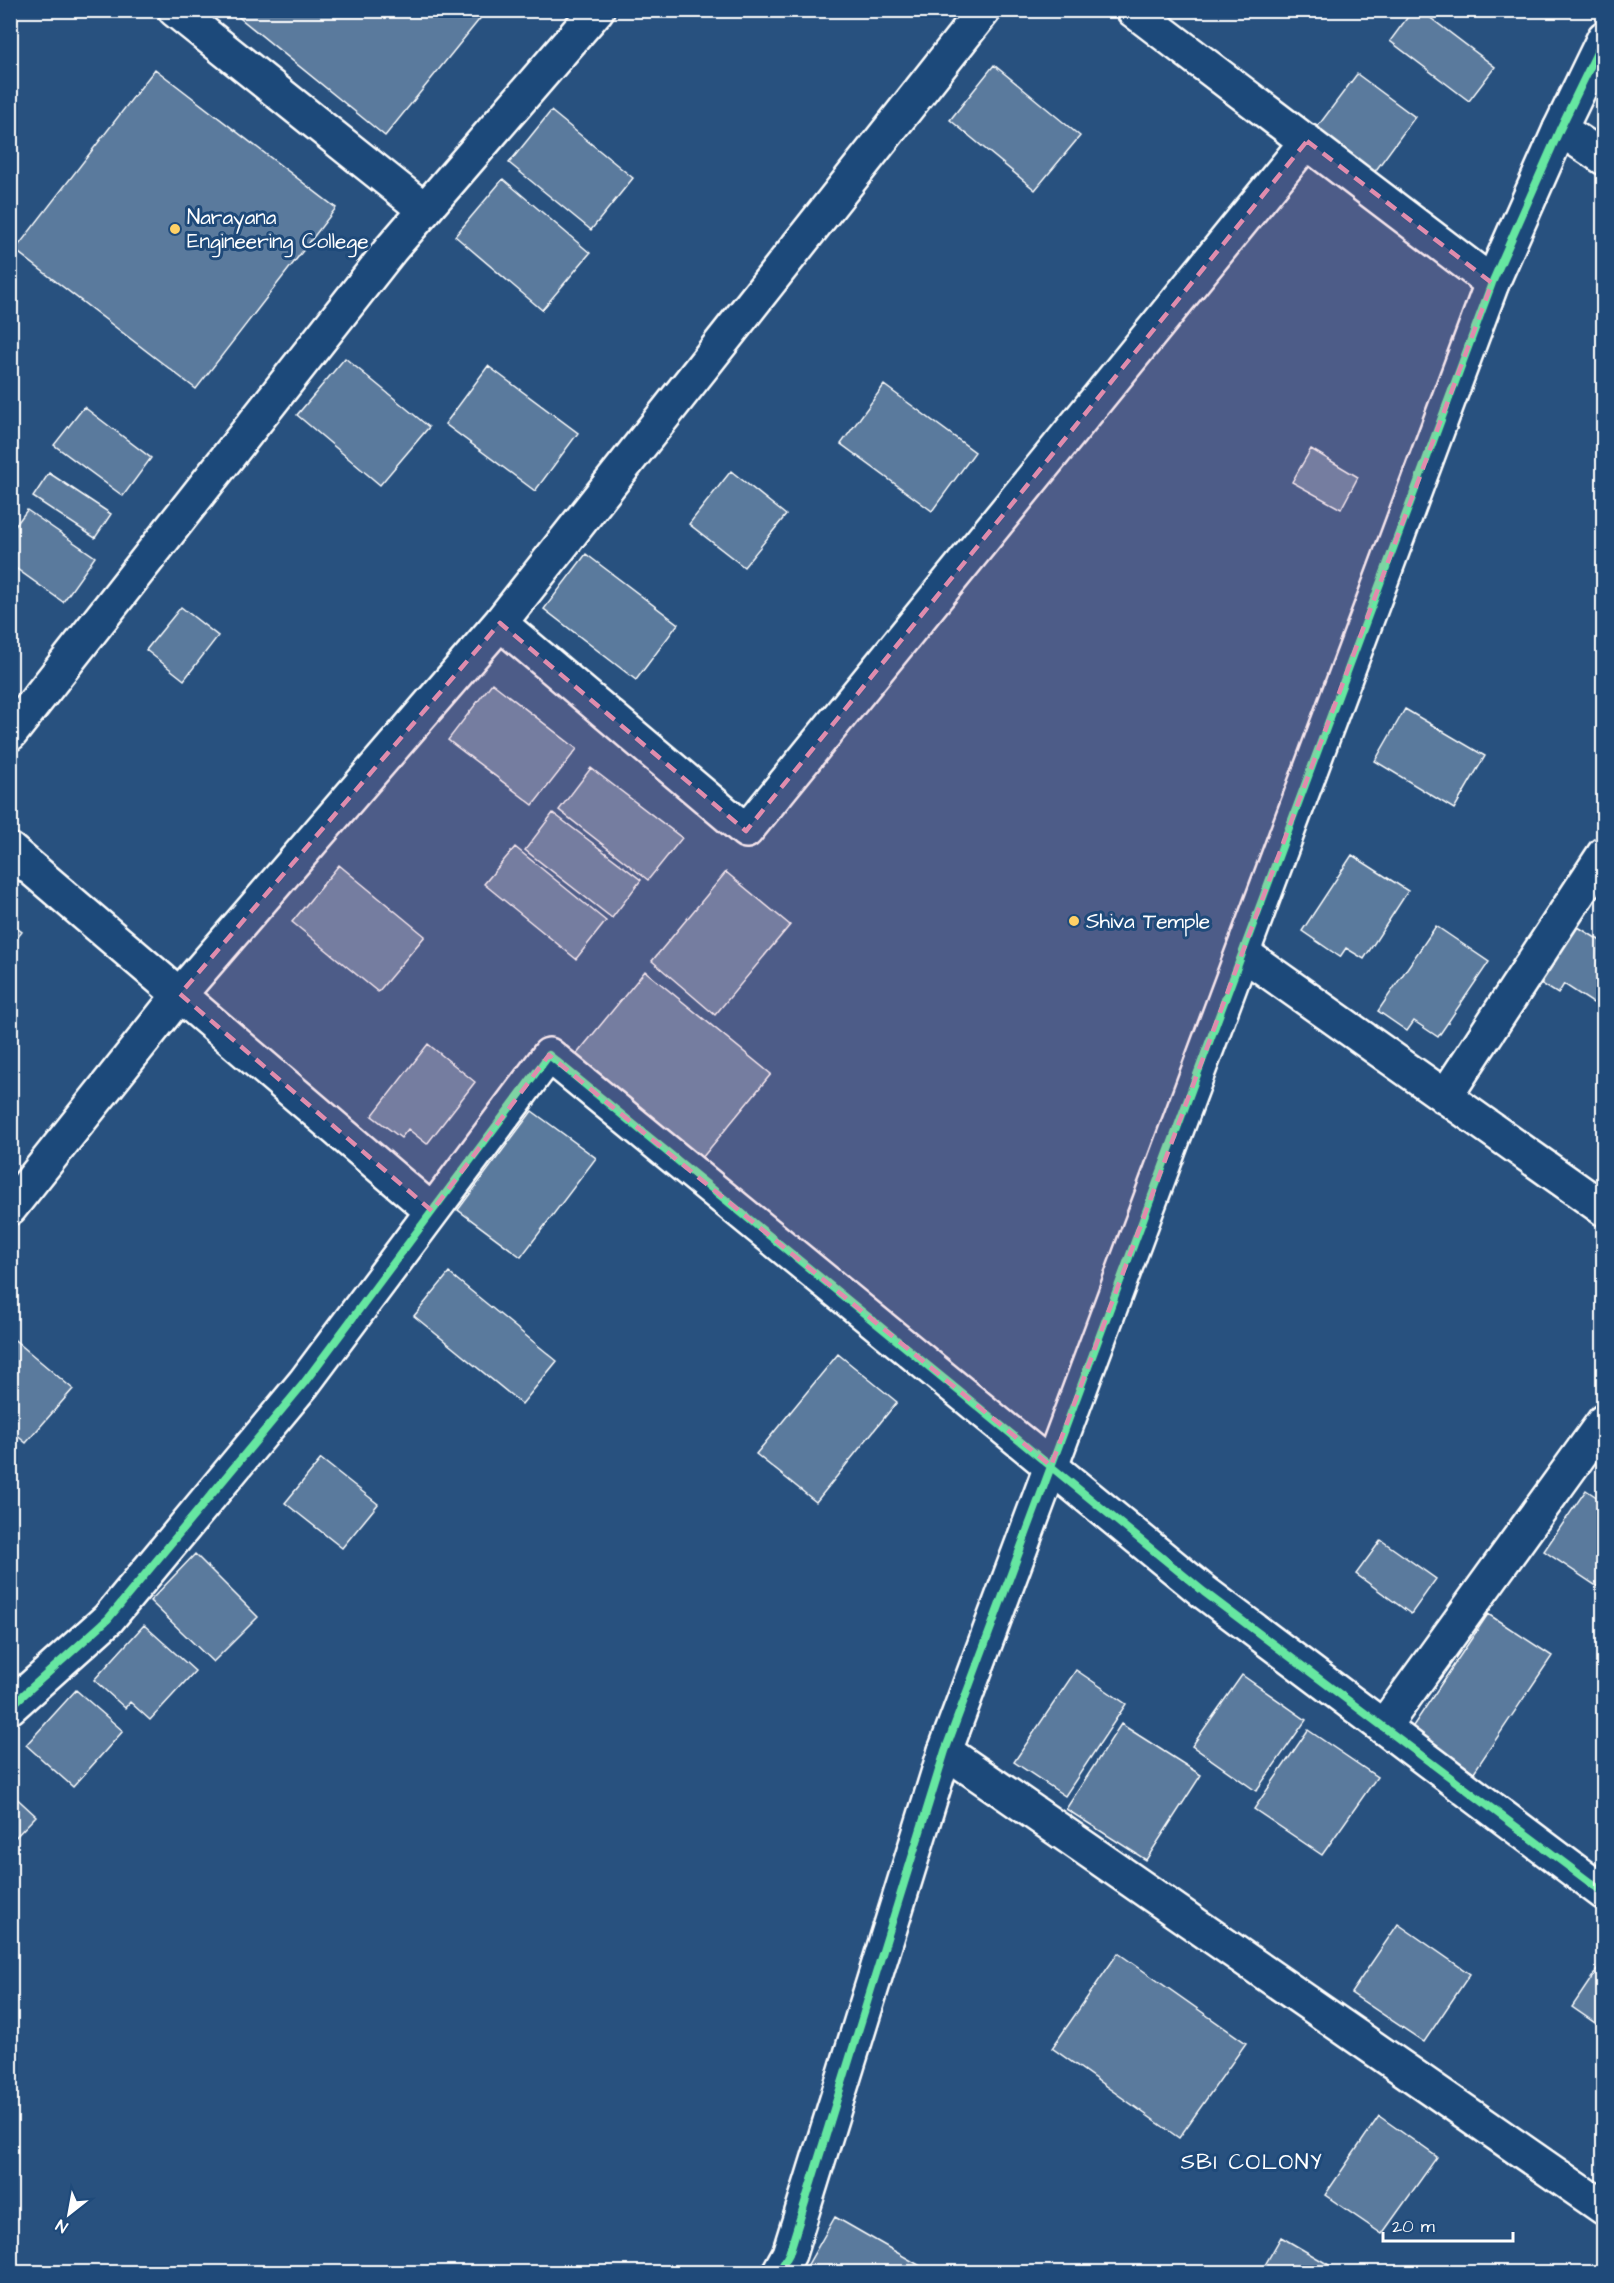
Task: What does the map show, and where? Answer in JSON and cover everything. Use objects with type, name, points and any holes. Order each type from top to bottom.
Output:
[{"type":"street","points":[[175,10],[425,210]]},
{"type":"street","points":[[10,734],[391,249],[597,10]]},
{"type":"street","points":[[10,1208],[180,994],[500,623],[984,10]]},
{"type":"street","points":[[1134,10],[1492,284]]},
{"type":"street","points":[[779,2272],[789,2254],[945,1751],[1492,284],[1560,129],[1604,38]]},
{"type":"street","points":[[1560,129],[1604,158]]},
{"type":"street","points":[[500,623],[746,831],[1307,141]]},
{"type":"street","points":[[10,850],[432,1211]]},
{"type":"street","points":[[1445,1097],[1604,854]]},
{"type":"street","points":[[1244,954],[1604,1209]]},
{"type":"street","points":[[10,1707],[108,1619],[304,1383],[549,1054],[1204,1592],[1604,1893]]},
{"type":"street","points":[[1383,1727],[1604,1421]]},
{"type":"street","points":[[945,1751],[1599,2197]]},
{"type":"highlighted area","points":[[1307,141],[1492,283],[1051,1466],[549,1055],[432,1211],[180,994],[500,623],[746,831]]},
{"type":"building","points":[[230,10],[487,10],[385,136]]},
{"type":"building","points":[[1413,10],[1420,10],[1495,67],[1469,101],[1390,41]]},
{"type":"building","points":[[994,65],[1080,136],[1035,190],[950,120]]},
{"type":"building","name":"Narayana Engineering College","points":[[155,69],[336,208],[196,389],[15,250]]},
{"type":"building","points":[[1357,74],[1415,117],[1371,177],[1312,134]]},
{"type":"building","points":[[551,111],[633,178],[591,230],[509,163]]},
{"type":"building","points":[[503,179],[590,253],[542,310],[455,236]]},
{"type":"building","points":[[345,358],[429,427],[380,485],[297,415]]},
{"type":"building","points":[[488,366],[578,433],[535,491],[445,424]]},
{"type":"building","points":[[884,385],[975,452],[932,511],[841,444]]},
{"type":"building","points":[[84,407],[151,458],[123,496],[54,445]]},
{"type":"building","points":[[1311,449],[1358,477],[1341,509],[1292,482]]},
{"type":"building","points":[[731,471],[786,515],[744,567],[689,524]]},
{"type":"building","points":[[49,473],[111,514],[95,538],[33,497]]},
{"type":"building","points":[[27,510],[95,557],[63,602],[10,564],[10,533]]},
{"type":"building","points":[[586,554],[678,624],[636,680],[544,609]]},
{"type":"building","points":[[181,607],[218,636],[184,680],[146,650]]},
{"type":"building","points":[[492,683],[577,749],[533,805],[448,740]]},
{"type":"building","points":[[1405,709],[1485,756],[1454,809],[1375,761]]},
{"type":"building","points":[[591,768],[682,838],[648,880],[559,810]]},
{"type":"building","points":[[553,813],[641,880],[612,918],[525,850]]},
{"type":"building","points":[[515,847],[606,921],[576,959],[484,884]]},
{"type":"building","points":[[1352,855],[1408,891],[1364,959],[1346,948],[1340,957],[1302,931]]},
{"type":"building","points":[[339,865],[425,936],[378,992],[292,922]]},
{"type":"building","points":[[726,872],[790,925],[715,1015],[652,961]]},
{"type":"building","points":[[1570,922],[1604,943],[1604,996],[1600,993],[1593,1003],[1564,984],[1558,994],[1534,979]]},
{"type":"building","points":[[10,923],[22,932],[10,947]]},
{"type":"building","points":[[1436,926],[1489,962],[1438,1037],[1414,1021],[1407,1031],[1378,1011]]},
{"type":"building","points":[[645,971],[771,1074],[702,1158],[576,1055]]},
{"type":"building","points":[[428,1044],[475,1082],[427,1144],[408,1129],[401,1138],[372,1116]]},
{"type":"building","points":[[532,1111],[596,1158],[521,1257],[458,1210]]},
{"type":"building","points":[[449,1273],[557,1361],[522,1404],[414,1316]]},
{"type":"building","points":[[10,1336],[73,1389],[26,1443],[10,1430]]},
{"type":"building","points":[[838,1354],[897,1402],[816,1502],[756,1454]]},
{"type":"building","points":[[321,1459],[378,1504],[342,1548],[285,1503]]},
{"type":"building","points":[[1586,1490],[1604,1502],[1604,1591],[1544,1551]]},
{"type":"building","points":[[1381,1540],[1436,1579],[1411,1614],[1356,1574]]},
{"type":"building","points":[[195,1554],[258,1617],[213,1662],[150,1601]]},
{"type":"building","points":[[1488,1614],[1552,1656],[1474,1772],[1411,1729]]},
{"type":"building","points":[[144,1625],[195,1671],[150,1720],[130,1702],[125,1708],[94,1680]]},
{"type":"building","points":[[1076,1670],[1126,1704],[1065,1796],[1014,1762]]},
{"type":"building","points":[[1242,1675],[1306,1720],[1256,1791],[1192,1746]]},
{"type":"building","points":[[76,1690],[123,1731],[73,1787],[26,1745]]},
{"type":"building","points":[[1121,1724],[1201,1775],[1146,1860],[1066,1809]]},
{"type":"building","points":[[1308,1730],[1377,1777],[1322,1855],[1254,1809]]},
{"type":"building","points":[[10,1792],[36,1816],[10,1843]]},
{"type":"building","points":[[1398,1924],[1470,1974],[1424,2042],[1351,1993]]},
{"type":"building","points":[[1118,1953],[1246,2043],[1179,2138],[1052,2048]]},
{"type":"building","points":[[1604,1961],[1604,2029],[1572,2007]]},
{"type":"building","points":[[1379,2116],[1437,2157],[1382,2234],[1325,2195]]},
{"type":"building","points":[[835,2217],[931,2272],[814,2272],[806,2268]]},
{"type":"building","points":[[1281,2237],[1341,2272],[1261,2272]]},
{"type":"cycle path","points":[[779,2272],[789,2254],[945,1751],[1492,283],[1560,129],[1604,38]]},
{"type":"cycle path","points":[[10,1707],[108,1619],[304,1383],[549,1055],[1204,1592],[1604,1893]]},
{"type":"place","name":"Narayana Engineering College","points":[[175,229]]},
{"type":"place","name":"Shiva Temple","points":[[1074,921]]},
{"type":"district","name":"SBI COLONY","points":[[1252,2162]]}]
